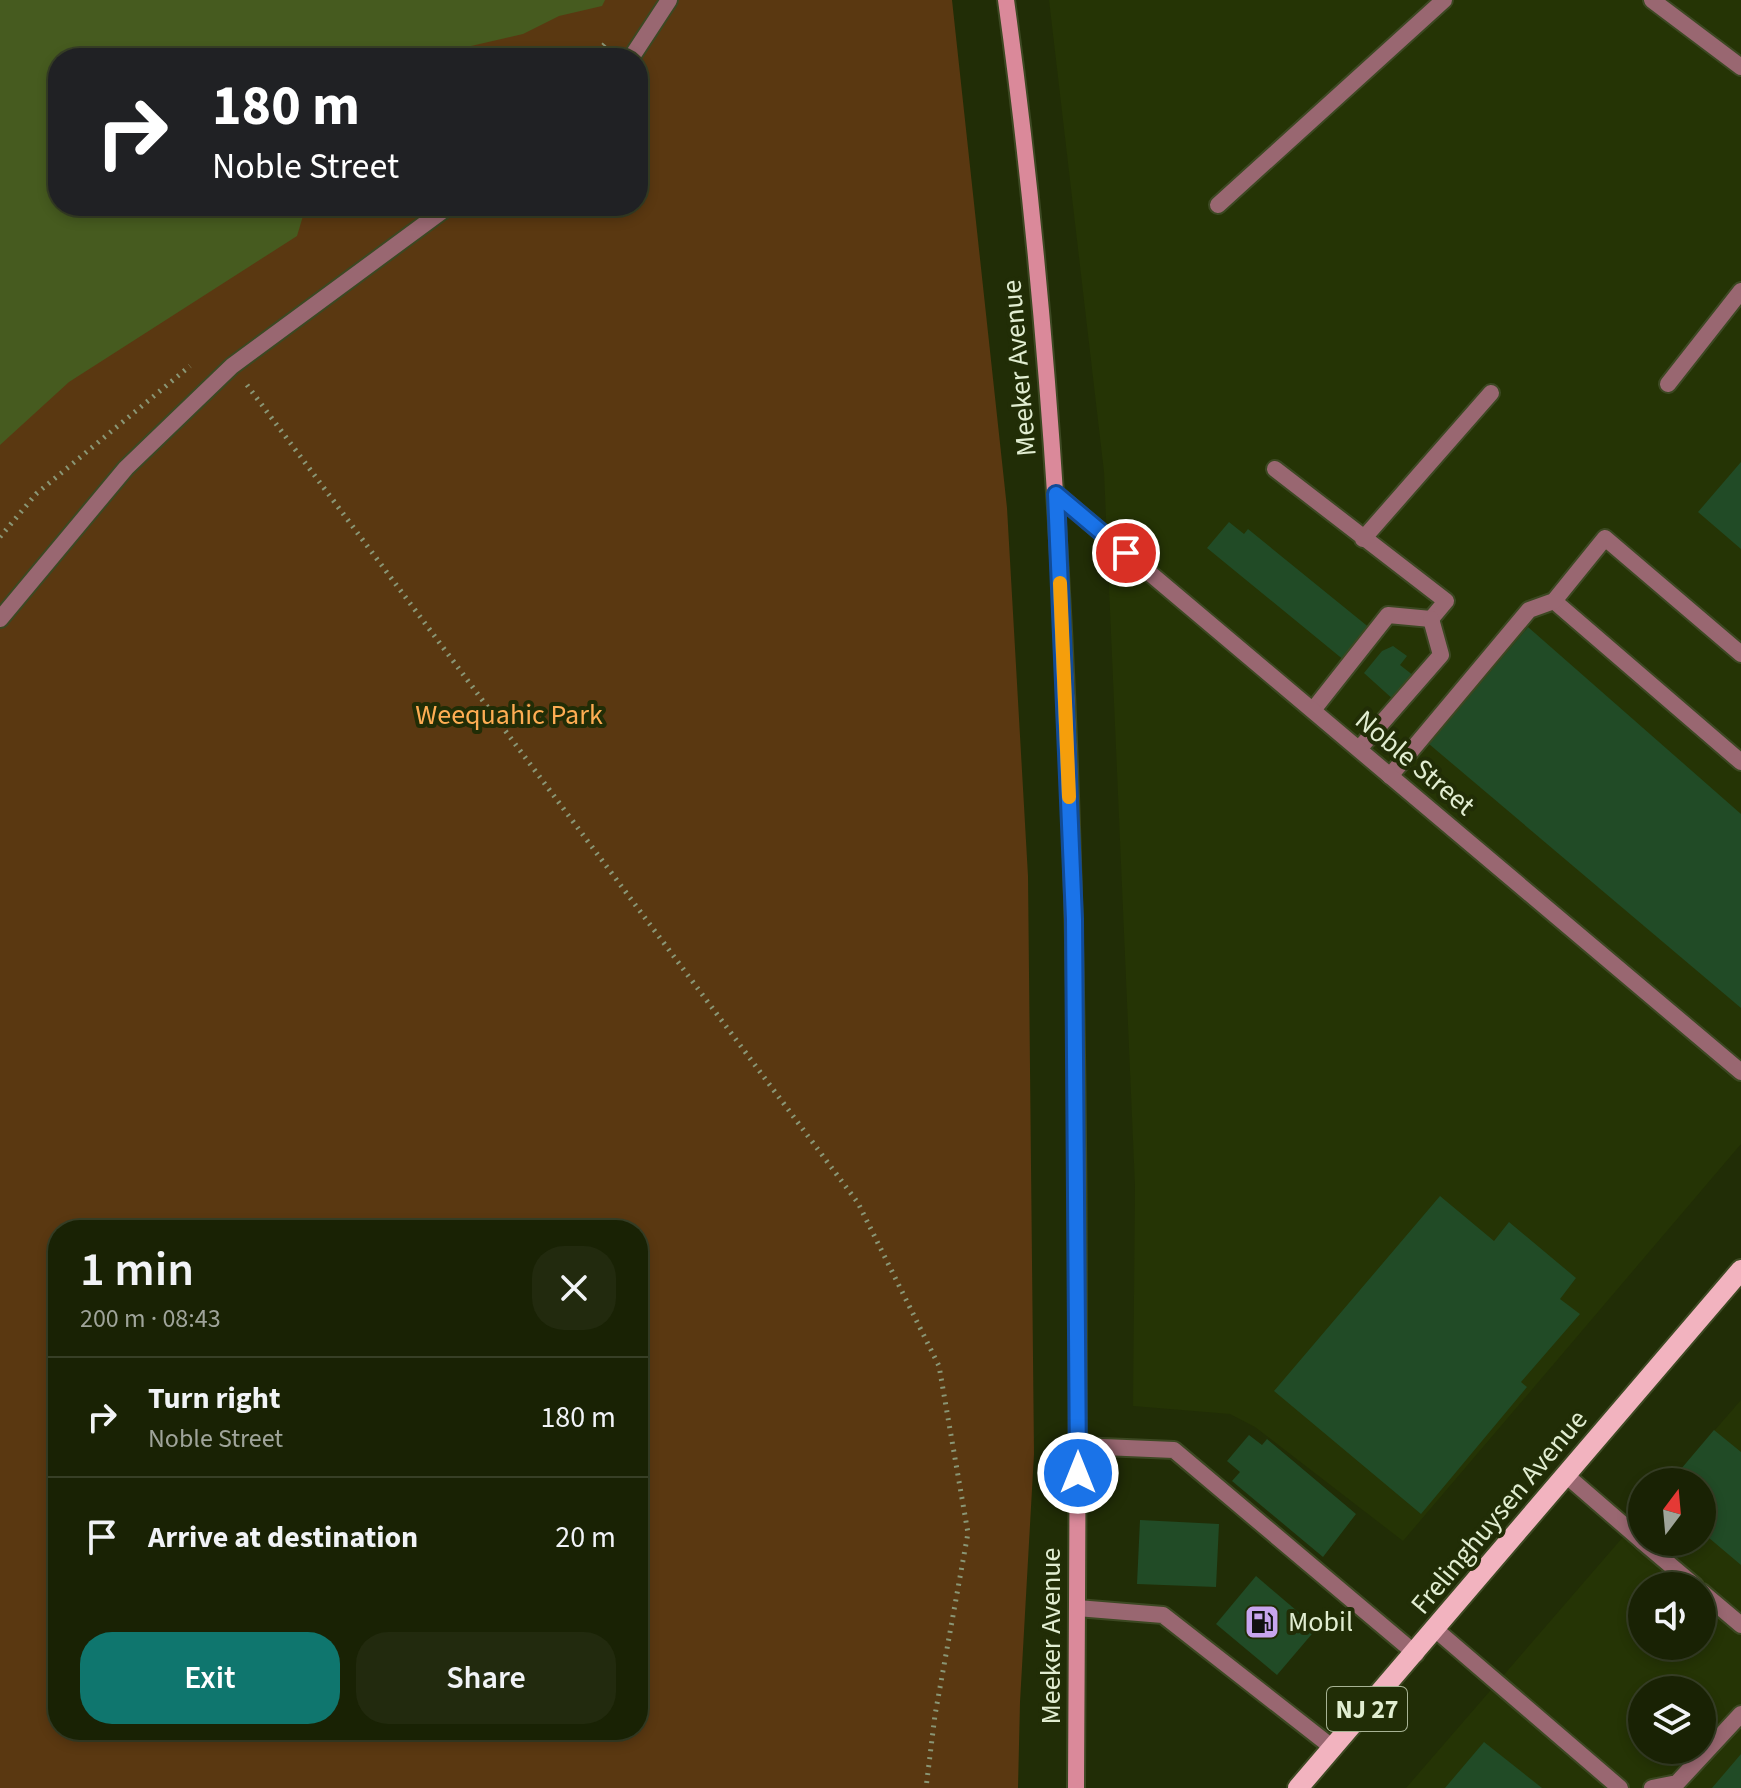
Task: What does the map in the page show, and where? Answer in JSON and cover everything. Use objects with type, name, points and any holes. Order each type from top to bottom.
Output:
[{"type":"main road","name":"Meeker Avenue","points":[[1006,0],[1023,125],[1056,494],[1074,919],[1079,1446],[1076,1788]]},
{"type":"main road","name":"Frelinghuysen Avenue","points":[[1298,1788],[1416,1654],[1741,1270]]},
{"type":"street","points":[[638,48],[669,0]]},
{"type":"street","points":[[1218,205],[1444,0]]},
{"type":"street","points":[[1652,0],[1741,67]]},
{"type":"street","points":[[0,619],[126,468],[232,366],[435,216]]},
{"type":"street","points":[[1668,384],[1741,291]]},
{"type":"street","points":[[1363,539],[1491,393]]},
{"type":"street","points":[[1275,469],[1446,601],[1431,619]]},
{"type":"street","name":"Noble Street","points":[[1056,494],[1741,1072]]},
{"type":"street","points":[[1390,776],[1529,610],[1554,601],[1605,538],[1741,654]]},
{"type":"street","points":[[1554,601],[1741,762]]},
{"type":"street","points":[[1313,710],[1388,615],[1431,619]]},
{"type":"street","points":[[1359,749],[1441,655],[1431,619]]},
{"type":"street","points":[[1079,1446],[1174,1450],[1416,1654]]},
{"type":"street","points":[[1567,1476],[1628,1528]]},
{"type":"street","points":[[1660,1556],[1679,1572]]},
{"type":"street","points":[[1716,1604],[1741,1625]]},
{"type":"street","points":[[1077,1608],[1163,1615],[1333,1748]]},
{"type":"street","points":[[1436,1630],[1620,1788]]},
{"type":"street","points":[[1652,1788],[1677,1783],[1741,1714]]},
{"type":"path","points":[[232,366],[858,1203],[933,1352],[939,1366],[968,1533],[935,1715],[926,1788]]},
{"type":"shaded area","points":[[0,0],[605,0],[602,6],[559,16],[523,34],[462,48],[48,48],[48,216],[303,216],[297,236],[69,382],[0,445]]},
{"type":"shaded area","points":[[1049,0],[1741,0],[1741,1144],[1403,1541],[1255,1427],[1230,1414],[1133,1406],[1135,1186],[1104,472]]},
{"type":"shaded area","points":[[1741,1400],[1741,1788],[1406,1788],[1628,1531],[1628,1556],[1716,1556],[1716,1468],[1682,1468]]},
{"type":"green space","name":"Weequahic Park","points":[[0,0],[952,0],[1007,508],[1028,876],[1034,1454],[1018,1788],[0,1788]]},
{"type":"building","points":[[1741,462],[1741,549],[1698,512]]},
{"type":"building","points":[[1229,522],[1244,534],[1248,529],[1371,629],[1345,661],[1207,548]]},
{"type":"building","points":[[1528,627],[1741,814],[1741,1008],[1429,744]]},
{"type":"building","points":[[1393,646],[1407,656],[1400,665],[1414,676],[1395,701],[1364,673],[1382,651]]},
{"type":"building","points":[[1440,1196],[1494,1241],[1509,1222],[1576,1278],[1560,1299],[1580,1314],[1521,1382],[1527,1387],[1421,1514],[1274,1391]]},
{"type":"building","points":[[1714,1430],[1741,1452],[1741,1565],[1716,1544],[1716,1468],[1682,1468]]},
{"type":"building","points":[[1249,1435],[1262,1445],[1267,1439],[1356,1514],[1323,1557],[1232,1481],[1240,1472],[1227,1461]]},
{"type":"building","points":[[1140,1520],[1219,1524],[1216,1587],[1137,1584]]},
{"type":"building","points":[[1256,1576],[1317,1628],[1277,1675],[1216,1624]]},
{"type":"building","points":[[1484,1742],[1542,1788],[1445,1788]]},
{"type":"building","points":[[1741,1754],[1741,1788],[1712,1788]]},
{"type":"slow traffic","points":[[1060,583],[1069,797]]},
{"type":"place","name":"Mobil","points":[[1262,1622]]},
{"type":"route","points":[[1078,1473],[1074,919],[1056,494],[1126,553]]}]
